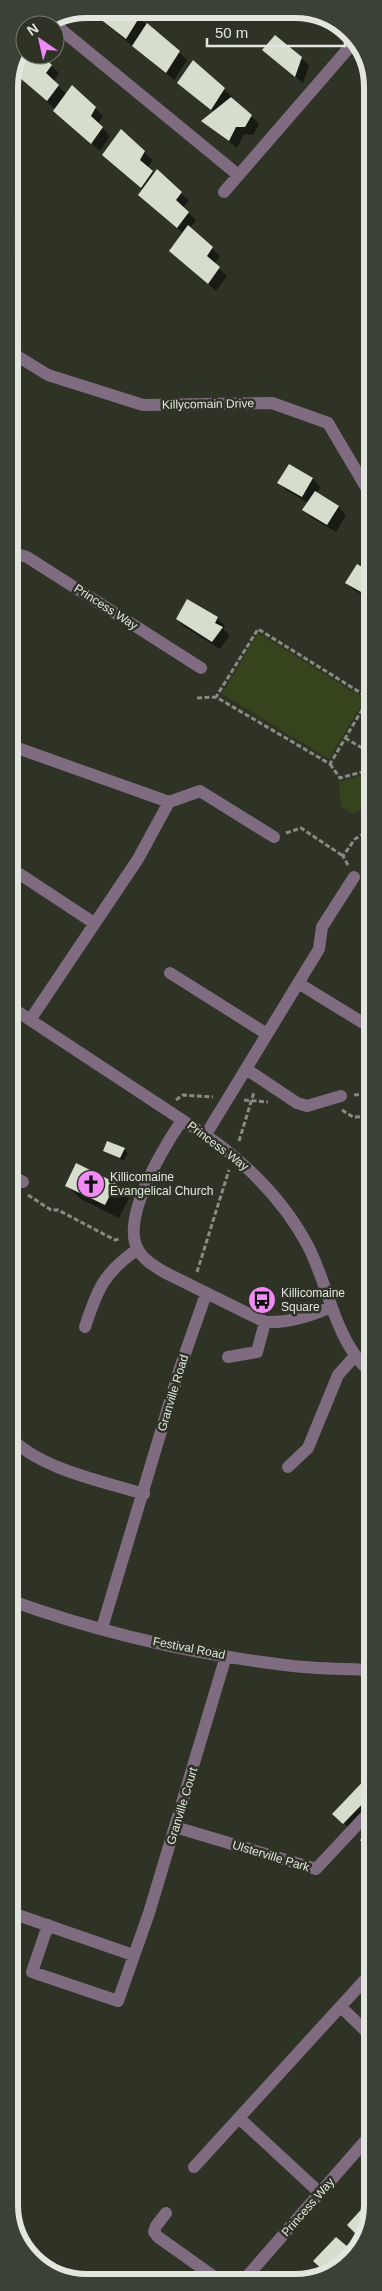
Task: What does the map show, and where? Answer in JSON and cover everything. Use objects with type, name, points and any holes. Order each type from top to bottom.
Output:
[{"type":"street","points":[[65,33],[237,174]]},
{"type":"street","points":[[224,192],[237,174],[352,48]]},
{"type":"street","name":"Killycomain Drive","points":[[18,357],[48,375],[142,405],[272,404],[328,423],[364,483]]},
{"type":"street","name":"Princess Way","points":[[18,554],[27,557],[201,668]]},
{"type":"street","points":[[18,748],[169,802],[200,791],[274,837]]},
{"type":"street","points":[[30,1020],[138,859],[169,802]]},
{"type":"street","points":[[18,873],[94,923]]},
{"type":"street","points":[[205,1136],[319,949],[322,927],[354,877]]},
{"type":"street","points":[[170,972],[267,1034]]},
{"type":"street","points":[[298,983],[364,1023]]},
{"type":"street","name":"Princess Way","points":[[18,1012],[234,1156],[272,1192],[291,1217],[308,1246],[328,1292],[337,1323],[355,1356],[364,1366]]},
{"type":"street","points":[[246,1068],[297,1103],[307,1106],[341,1096]]},
{"type":"street","points":[[182,1120],[162,1150],[135,1216],[134,1234],[138,1249],[148,1262],[206,1294],[265,1322],[294,1320],[331,1307]]},
{"type":"street","points":[[18,1179],[23,1182]]},
{"type":"street","points":[[85,1327],[96,1292],[120,1261],[138,1249]]},
{"type":"street","name":"Granville Road","points":[[102,1628],[144,1494],[180,1368],[206,1294]]},
{"type":"street","points":[[228,1357],[257,1352],[265,1322]]},
{"type":"street","points":[[288,1467],[308,1448],[338,1375],[355,1356]]},
{"type":"street","points":[[18,1445],[56,1467],[144,1494]]},
{"type":"street","name":"Festival Road","points":[[18,1603],[102,1628],[184,1648],[294,1666],[364,1670]]},
{"type":"street","name":"Granville Court","points":[[48,1925],[32,1972],[118,2001],[149,1913],[176,1827],[226,1656]]},
{"type":"street","name":"Ulsterville Park","points":[[176,1827],[316,1869],[364,1818]]},
{"type":"street","points":[[18,1915],[133,1954]]},
{"type":"street","points":[[194,2167],[364,1982]]},
{"type":"street","points":[[341,2007],[364,2029]]},
{"type":"street","points":[[239,2118],[320,2193]]},
{"type":"street","name":"Princess Way","points":[[251,2273],[364,2142]]},
{"type":"street","points":[[166,2213],[156,2226],[154,2232],[158,2237],[209,2273]]},
{"type":"path","points":[[216,697],[258,629],[364,695]]},
{"type":"path","points":[[197,698],[216,697],[330,764],[340,778],[364,771]]},
{"type":"path","points":[[330,764],[364,707]]},
{"type":"path","points":[[345,738],[364,749]]},
{"type":"path","points":[[274,837],[301,828],[343,856],[354,877]]},
{"type":"path","points":[[343,856],[355,838],[364,833]]},
{"type":"path","points":[[193,1287],[259,1077]]},
{"type":"path","points":[[327,1100],[353,1117],[364,1116]]},
{"type":"path","points":[[23,1182],[27,1194],[51,1210],[58,1210],[116,1240],[134,1234]]},
{"type":"green space","points":[[258,633],[364,698],[364,701],[329,759],[222,694]]},
{"type":"green space","points":[[364,775],[364,809],[351,813],[341,806],[339,782]]},
{"type":"building","points":[[99,18],[139,18],[126,39]]},
{"type":"building","points":[[147,23],[180,51],[166,73],[132,46]]},
{"type":"building","points":[[275,35],[302,57],[295,77],[262,50]]},
{"type":"building","points":[[193,60],[225,88],[211,110],[177,83]]},
{"type":"building","points":[[21,65],[52,65],[46,73],[59,85],[47,101],[19,77]]},
{"type":"building","points":[[72,85],[96,107],[91,116],[103,127],[91,144],[53,111]]},
{"type":"building","points":[[231,97],[252,115],[245,127],[236,127],[229,141],[201,121]]},
{"type":"building","points":[[121,129],[145,151],[140,160],[153,171],[141,188],[102,155]]},
{"type":"building","points":[[157,169],[182,192],[176,200],[189,212],[177,228],[138,195]]},
{"type":"building","points":[[188,225],[213,247],[207,256],[220,267],[208,284],[169,251]]},
{"type":"building","points":[[289,464],[313,478],[302,497],[277,483]]},
{"type":"building","points":[[315,491],[339,506],[327,525],[302,510]]},
{"type":"building","points":[[357,564],[364,568],[364,594],[345,583]]},
{"type":"building","points":[[187,599],[218,617],[215,623],[223,627],[212,642],[176,619]]},
{"type":"building","points":[[107,1141],[125,1148],[120,1158],[103,1151]]},
{"type":"building","name":"Killicomaine Evangelical Church","points":[[76,1163],[116,1183],[105,1205],[65,1186]]},
{"type":"building","points":[[364,1780],[364,1802],[343,1824],[332,1814]]},
{"type":"building","points":[[364,1836],[364,1844],[360,1840]]},
{"type":"building","points":[[364,2206],[361,2226],[357,2235],[347,2225]]},
{"type":"building","points":[[336,2237],[349,2248],[337,2259],[321,2268],[313,2261]]},
{"type":"place","name":"Killicomaine Evangelical Church","points":[[91,1184]]},
{"type":"place","name":"Killicomaine Square","points":[[262,1300]]}]
